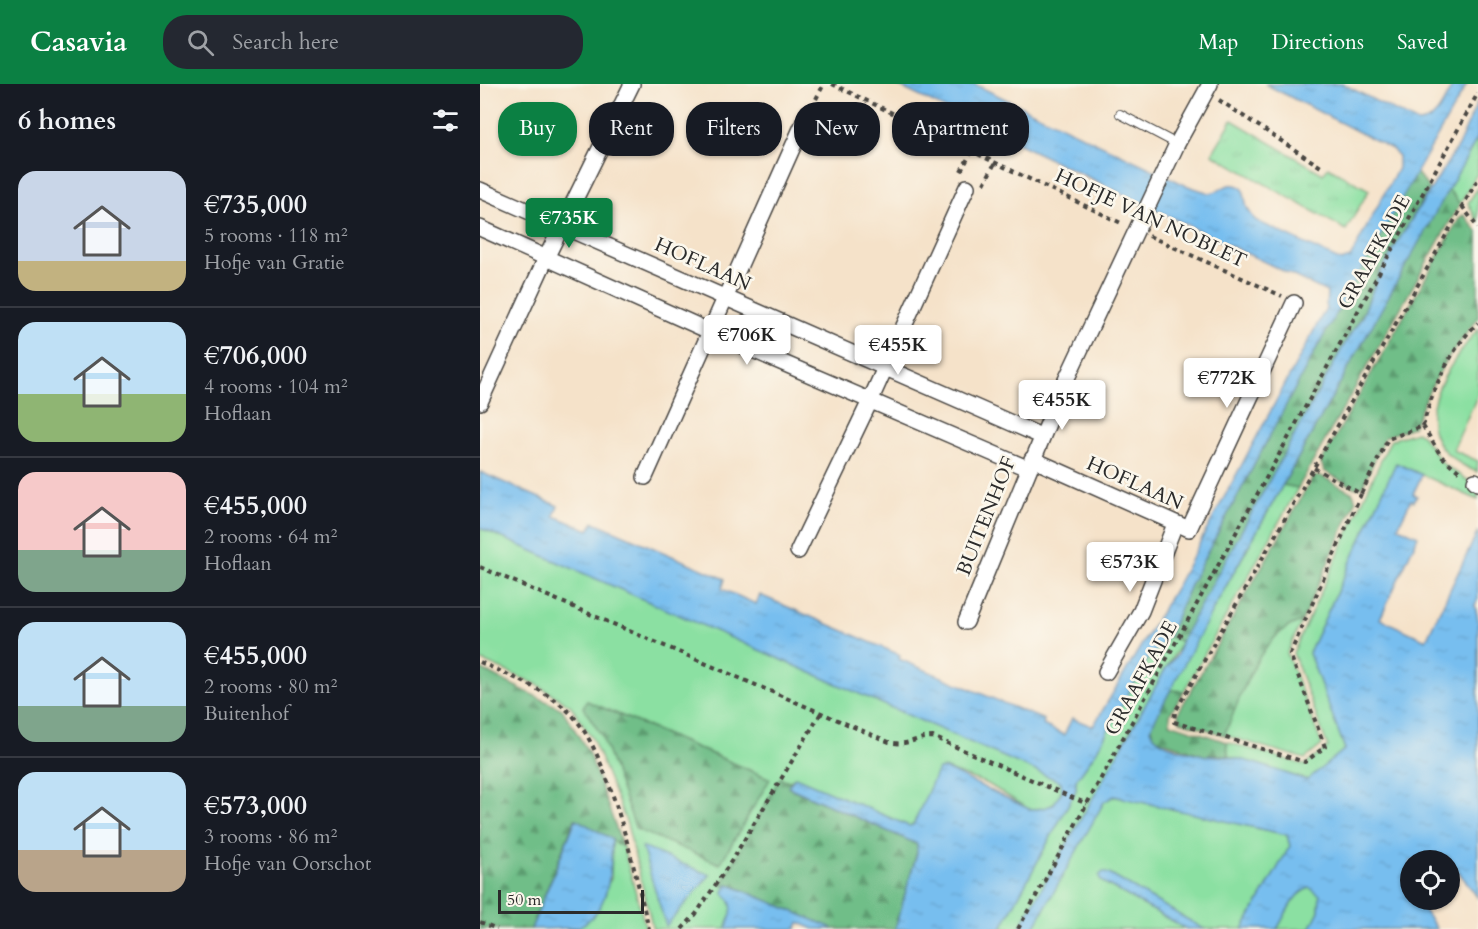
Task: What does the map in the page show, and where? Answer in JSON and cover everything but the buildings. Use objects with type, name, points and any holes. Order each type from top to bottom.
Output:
[{"type":"street","points":[[480,402],[546,258],[632,84]]},
{"type":"street","name":"BUITENHOF","points":[[966,622],[1041,436],[1177,144],[1208,88]]},
{"type":"street","points":[[645,477],[794,144]]},
{"type":"street","points":[[798,551],[870,401],[967,187]]},
{"type":"street","name":"HOFLAAN","points":[[480,190],[1041,436]]},
{"type":"street","name":"HOFLAAN","points":[[480,228],[870,401],[1182,527]]},
{"type":"street","points":[[1106,672],[1141,611],[1294,303]]},
{"type":"lane","points":[[1120,114],[1177,144]]},
{"type":"path","name":"HOFJE VAN NOBLET","points":[[832,84],[1138,231],[1275,291],[1294,303]]},
{"type":"path","points":[[1208,88],[1324,169]]},
{"type":"path","name":"GRAAFKADE","points":[[1018,929],[1478,93]]},
{"type":"path","points":[[1423,426],[1388,439],[1290,654],[1325,747],[1305,762],[1174,722],[1175,712],[1478,179]]},
{"type":"path","points":[[1462,206],[1478,228]]},
{"type":"path","points":[[1477,482],[1441,456],[1423,426],[1429,402],[1450,360],[1478,323]]},
{"type":"path","points":[[1314,468],[1361,494]]},
{"type":"path","points":[[480,567],[902,746],[922,738],[933,737],[1087,804]]},
{"type":"path","points":[[480,663],[536,688],[569,712],[593,747],[624,829],[649,929]]},
{"type":"path","points":[[682,929],[696,914],[757,822],[821,713]]},
{"type":"path","points":[[480,922],[497,929]]},
{"type":"green space","points":[[1232,120],[1323,174],[1328,167],[1369,190],[1346,230],[1212,154]]},
{"type":"green space","points":[[1478,137],[1478,172],[1460,204],[1448,189]]},
{"type":"green space","points":[[1416,172],[1429,188],[1377,279],[1362,317],[1348,338],[1182,642],[1168,636],[1191,583],[1315,351]]},
{"type":"green space","points":[[1478,187],[1478,223],[1468,203]]},
{"type":"green space","points":[[1448,189],[1460,204],[1298,488],[1283,485]]},
{"type":"green space","points":[[1464,215],[1478,232],[1478,318],[1446,361],[1413,427],[1385,437],[1363,486],[1355,488],[1324,471],[1321,462],[1460,217]]},
{"type":"green space","points":[[1478,329],[1478,394],[1453,450],[1478,461],[1477,472],[1453,458],[1438,443],[1432,425],[1433,406],[1439,387],[1450,367]]},
{"type":"green space","points":[[1416,432],[1422,435],[1443,464],[1472,483],[1470,487],[1478,490],[1478,500],[1396,463],[1309,653],[1345,749],[1308,780],[1228,756],[1227,742],[1305,765],[1328,747],[1293,653],[1388,445],[1391,440]]},
{"type":"green space","points":[[1321,476],[1353,493],[1356,501],[1302,621],[1287,628],[1274,638],[1263,652],[1245,685],[1224,735],[1180,721],[1178,713],[1313,477]]},
{"type":"green space","points":[[1283,485],[1298,488],[1184,691],[1168,690]]},
{"type":"green space","points":[[480,528],[1058,780],[1063,786],[1058,799],[1048,808],[1029,809],[988,784],[943,768],[913,825],[909,826],[795,777],[790,781],[780,778],[723,885],[726,887],[724,892],[734,906],[726,929],[653,929],[627,824],[593,740],[571,706],[536,684],[480,660]],"holes":[[[587,701],[769,778],[636,829],[602,736],[583,707]]]},
{"type":"green space","points":[[1302,621],[1287,653],[1322,745],[1305,759],[1224,735],[1245,685],[1263,652],[1274,638],[1287,628]]},
{"type":"green space","points":[[1168,636],[1182,642],[1019,929],[1001,929],[1076,790],[1076,780],[1096,752],[1145,663]]},
{"type":"green space","points":[[480,669],[562,709],[588,751],[623,847],[575,819],[531,929],[480,929]]},
{"type":"green space","points":[[1168,690],[1184,691],[1170,714],[1170,723],[1227,742],[1228,756],[1213,754],[1206,756],[1154,738],[1150,724]]},
{"type":"green space","points":[[587,701],[770,779],[720,864],[636,829],[602,736],[583,707]]},
{"type":"green space","points":[[780,778],[790,782],[789,788],[917,844],[918,849],[895,929],[833,929],[729,884],[726,887],[722,885]]},
{"type":"green space","points":[[1110,797],[1121,797],[1287,835],[1290,846],[1243,929],[1204,929],[1109,874],[1101,881],[1186,929],[1033,929],[1104,802]]},
{"type":"green space","points":[[612,839],[623,847],[646,929],[566,929],[578,927],[611,879]]},
{"type":"green space","points":[[1310,888],[1320,895],[1319,911],[1310,929],[1277,929],[1294,899]]},
{"type":"water","points":[[894,84],[974,84],[1012,102],[931,102]]},
{"type":"water","points":[[1265,84],[1343,84],[1418,123],[1425,122],[1435,115],[1453,84],[1467,84],[1315,351],[1191,583],[1168,636],[1145,663],[1096,752],[1076,780],[1076,790],[1001,929],[895,929],[917,853],[917,844],[788,787],[795,777],[909,826],[913,825],[938,769],[946,769],[1029,809],[1053,805],[1062,791],[1061,782],[480,528],[480,472],[558,506],[554,516],[589,530],[594,522],[725,579],[722,589],[756,604],[760,595],[900,655],[899,659],[1044,720],[1043,725],[1064,735],[1072,718],[1091,726],[1094,725],[1177,585],[1326,308],[1327,292],[1029,149],[1029,110],[1185,185],[1209,193],[1229,185],[1238,186],[1243,189],[1247,208],[1255,220],[1341,261],[1350,258],[1398,168],[1398,156],[1392,149]]},
{"type":"water","points":[[1478,101],[1478,137],[1217,602],[1150,729],[1159,740],[1174,747],[1206,756],[1244,760],[1307,780],[1345,749],[1309,653],[1396,463],[1422,475],[1413,494],[1417,496],[1414,501],[1411,500],[1398,527],[1418,536],[1380,619],[1426,640],[1478,531],[1478,599],[1475,605],[1478,619],[1478,898],[1460,874],[1460,850],[1400,850],[1400,910],[1424,910],[1437,929],[1310,929],[1319,911],[1320,895],[1310,888],[1294,899],[1277,929],[1243,929],[1290,846],[1287,835],[1114,796],[1104,802],[1033,929],[1019,929],[1166,668],[1177,655],[1183,637],[1348,338],[1362,317],[1377,279],[1458,146]]},
{"type":"water","points":[[576,819],[612,839],[610,876],[603,900],[589,920],[578,927],[531,929]]},
{"type":"water","points":[[642,847],[710,875],[666,926]]},
{"type":"water","points":[[1103,872],[1204,929],[1186,929],[1101,881],[1099,876]]},
{"type":"water","points":[[728,884],[833,929],[814,929],[799,923],[796,929],[726,929],[732,909],[730,901],[723,892]]}]
